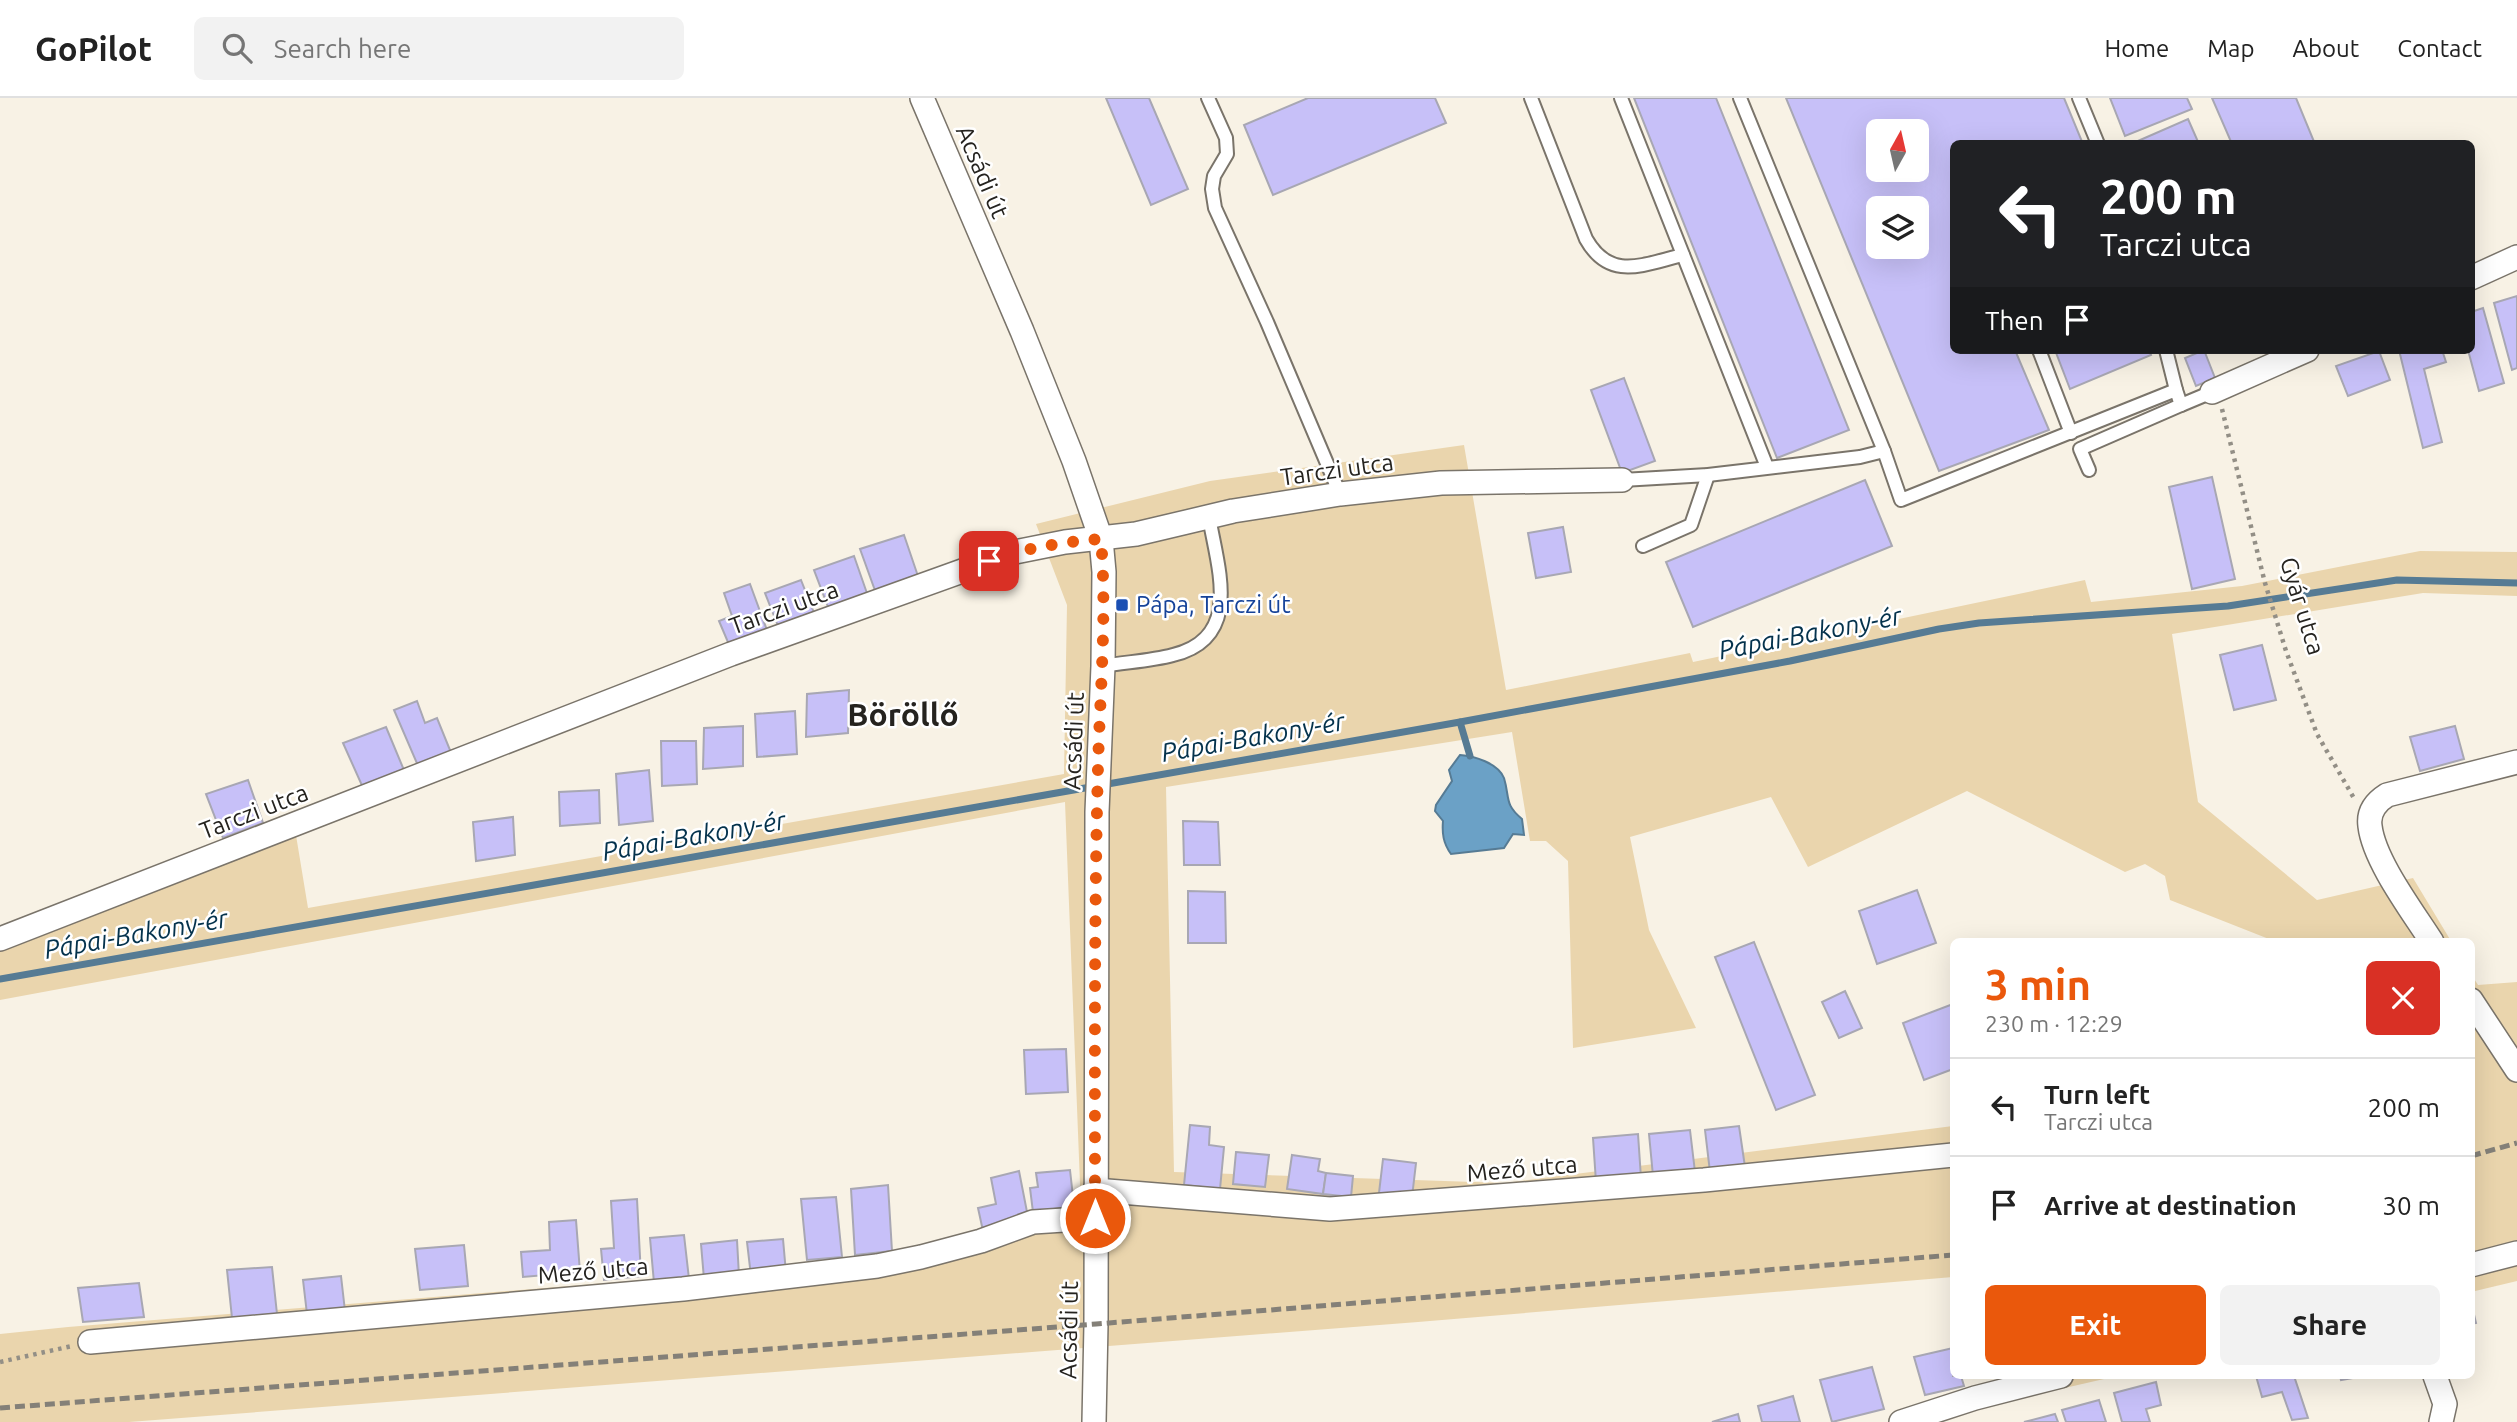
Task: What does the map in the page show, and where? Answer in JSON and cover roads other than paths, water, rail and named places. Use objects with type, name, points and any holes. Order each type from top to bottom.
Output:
[{"type":"street","name":"Acsádi út","points":[[922,98],[1022,331],[1074,461],[1101,539],[1104,572],[1097,812],[1094,1422]]},
{"type":"street","points":[[2475,276],[2517,257]]},
{"type":"street","points":[[2214,391],[2298,354]]},
{"type":"street","name":"Tarczi utca","points":[[0,939],[731,654],[1015,552],[1065,541],[1136,534],[1233,511],[1340,494],[1441,483],[1622,480]]},
{"type":"street","points":[[2429,938],[2395,886],[2369,825],[2371,813],[2377,801],[2387,795],[2517,762]]},
{"type":"street","points":[[2477,1022],[2517,1070]]},
{"type":"street","name":"Mező utca","points":[[1095,1190],[1330,1209],[1704,1181],[1950,1155]]},
{"type":"street","name":"Mező utca","points":[[90,1342],[683,1289],[863,1268],[921,1257],[981,1241],[1033,1222],[1095,1218]]},
{"type":"street","points":[[2475,1264],[2517,1253]]},
{"type":"street","points":[[1901,1422],[1975,1398],[2049,1379]]},
{"type":"street","points":[[2436,1379],[2445,1404],[2441,1422]]},
{"type":"lane","points":[[1208,98],[1226,138],[1227,154],[1214,176],[1212,189],[1215,208],[1340,494]]},
{"type":"lane","points":[[1531,98],[1593,253],[1602,261],[1625,268],[1683,255]]},
{"type":"lane","points":[[1621,98],[1767,467]]},
{"type":"lane","points":[[1740,98],[1884,451],[1901,500],[2176,390]]},
{"type":"lane","points":[[2079,98],[2096,140]]},
{"type":"lane","points":[[2041,354],[2071,433]]},
{"type":"lane","points":[[2167,354],[2181,405]]},
{"type":"lane","points":[[2089,470],[2080,449],[2214,391]]},
{"type":"lane","points":[[1622,480],[1708,475],[1860,457],[1884,451]]},
{"type":"lane","points":[[1643,547],[1691,525],[1708,475]]},
{"type":"lane","points":[[1103,666],[1174,655],[1191,649],[1211,635],[1221,607],[1221,589],[1209,517]]},
{"type":"water","points":[[1460,755],[1491,764],[1504,778],[1510,805],[1522,819],[1524,835],[1513,834],[1504,848],[1451,854],[1446,846],[1443,821],[1435,811],[1452,781],[1449,770]]},
{"type":"waterway","name":"Pápai-Bakony-ér","points":[[0,979],[1460,722],[1790,661],[1939,629],[1979,623],[2228,606],[2397,580],[2517,583]]},
{"type":"waterway","points":[[1460,722],[1470,756]]},
{"type":"railway","points":[[2475,1155],[2517,1143]]},
{"type":"railway","points":[[0,1408],[1950,1255]]},
{"type":"place","name":"Pápa, Tarczi út","points":[[1122,605]]},
{"type":"district","name":"Böröllő","points":[[903,715]]}]
